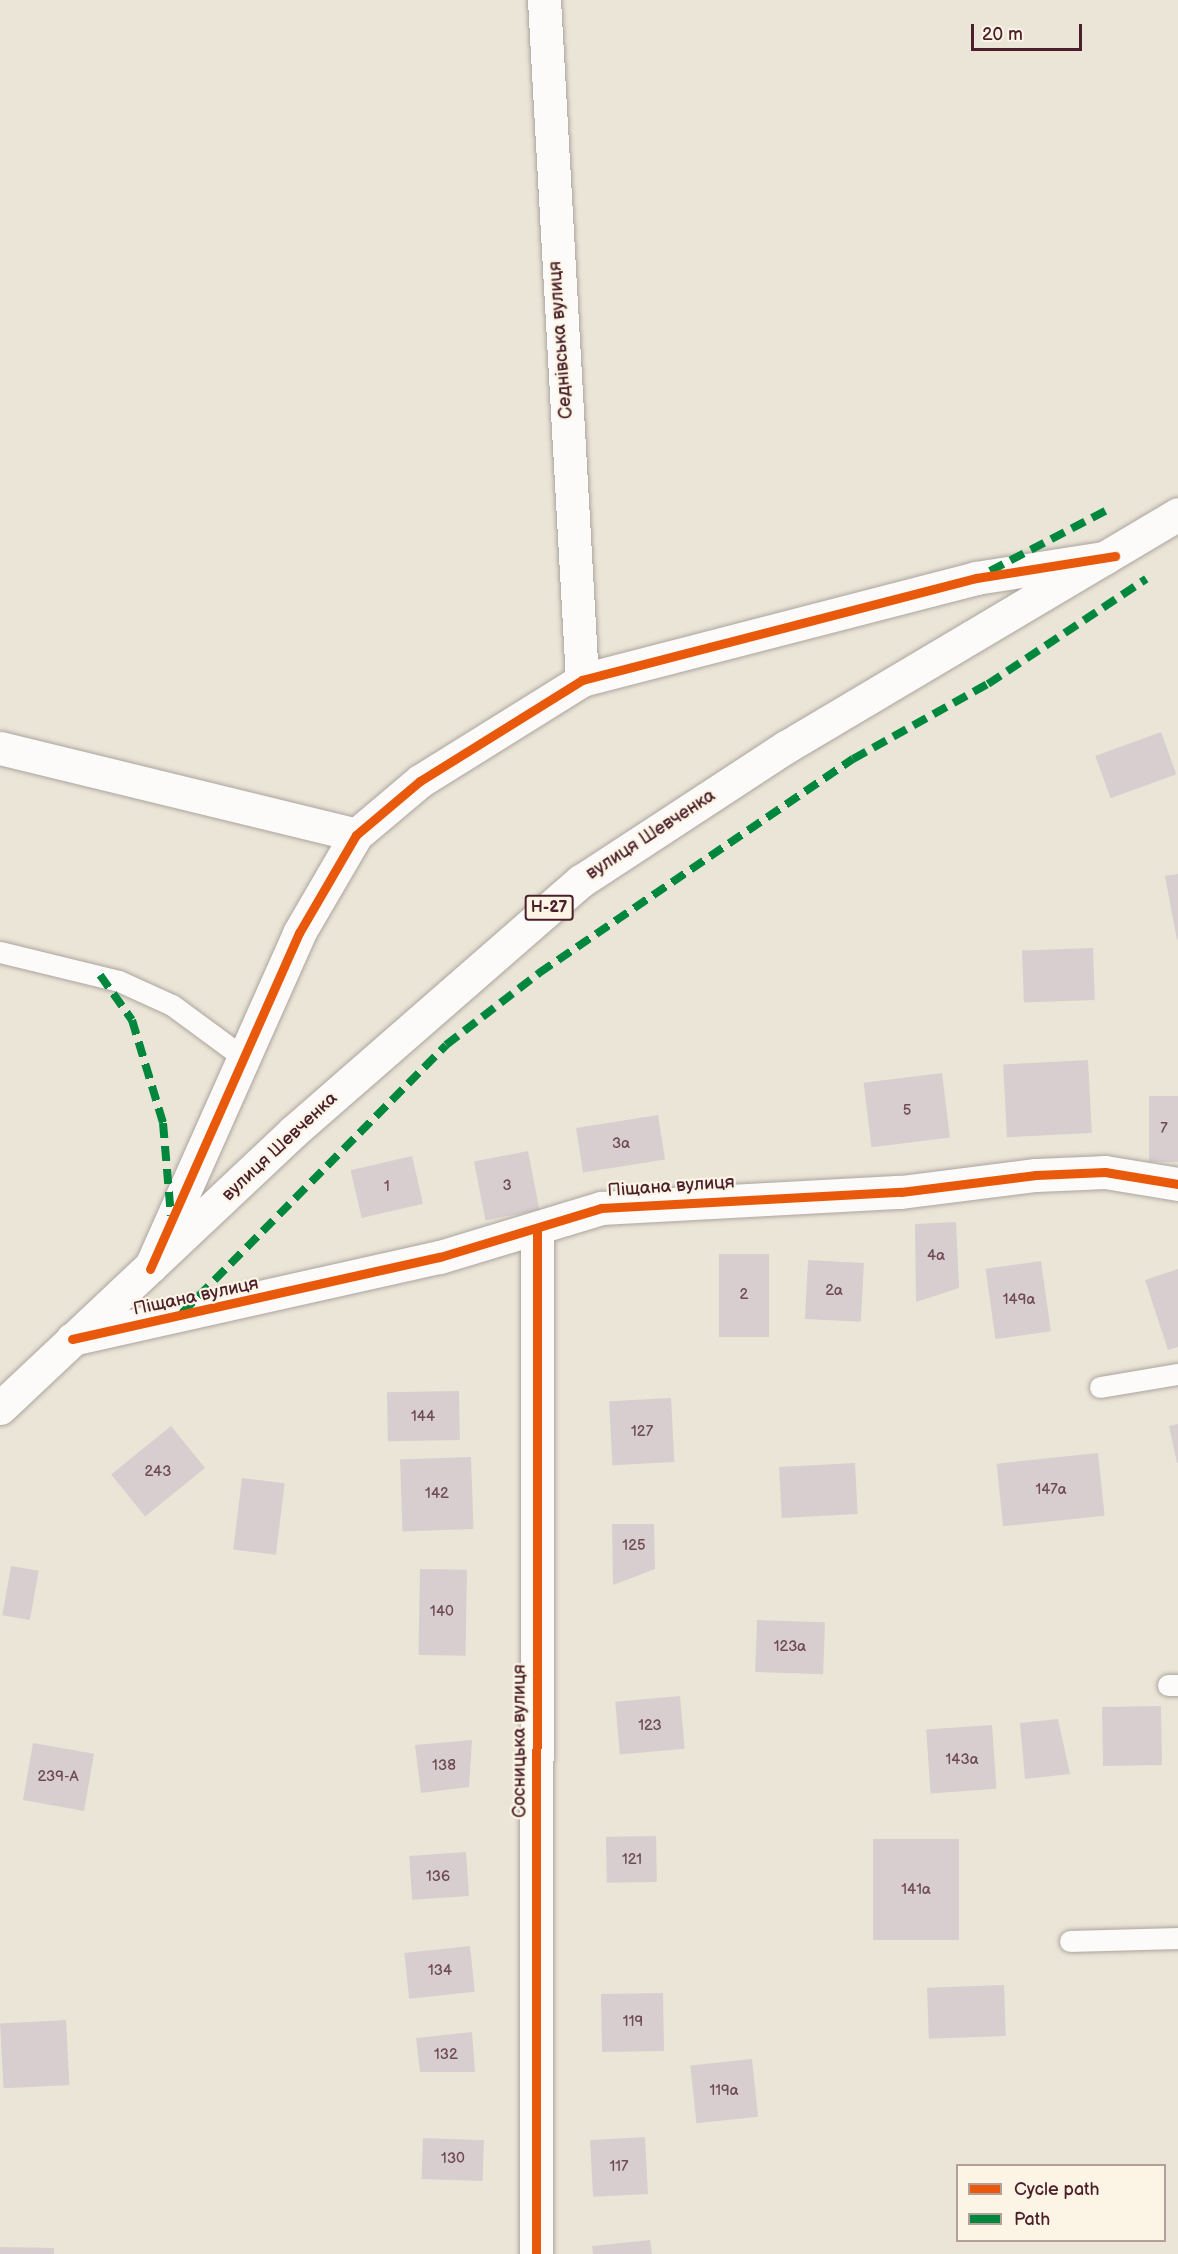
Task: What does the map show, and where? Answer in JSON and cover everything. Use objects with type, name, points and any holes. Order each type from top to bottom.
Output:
[{"type":"street","name":"Седнівська вулиця","points":[[544,0],[582,680]]},
{"type":"street","name":"вулиця Шевченка","points":[[0,1408],[294,1131],[582,881],[786,747],[1115,556],[1178,514]]},
{"type":"street","points":[[150,1269],[244,1058],[257,1018],[299,933],[356,835],[420,781],[582,680],[976,578],[1115,556]]},
{"type":"street","points":[[0,748],[356,835]]},
{"type":"street","name":"Піщана вулиця","points":[[72,1339],[417,1263],[601,1208],[902,1192],[1036,1175],[1105,1172],[1178,1184]]},
{"type":"street","name":"Сосницька вулиця","points":[[536,2254],[537,1229]]},
{"type":"lane","points":[[0,952],[119,981],[172,1005],[244,1058]]},
{"type":"lane","points":[[1100,1387],[1178,1374]]},
{"type":"lane","points":[[1070,1941],[1178,1938]]},
{"type":"building","points":[[1161,732],[1176,774],[1111,798],[1095,756]]},
{"type":"building","points":[[1178,874],[1178,939],[1177,940],[1165,876]]},
{"type":"building","points":[[1093,948],[1095,1000],[1024,1002],[1022,950]]},
{"type":"building","points":[[1088,1060],[1092,1133],[1007,1137],[1003,1064]]},
{"type":"building","points":[[942,1073],[950,1138],[872,1147],[864,1083]]},
{"type":"building","points":[[1149,1096],[1178,1096],[1178,1162],[1149,1162]]},
{"type":"building","points":[[658,1115],[665,1159],[583,1172],[576,1128]]},
{"type":"building","points":[[528,1151],[539,1210],[485,1220],[474,1161]]},
{"type":"building","points":[[412,1156],[423,1204],[362,1218],[351,1170]]},
{"type":"building","points":[[956,1222],[959,1288],[916,1302],[915,1224]]},
{"type":"building","points":[[719,1254],[769,1254],[769,1337],[719,1337]]},
{"type":"building","points":[[808,1260],[864,1263],[861,1322],[805,1319]]},
{"type":"building","points":[[1041,1261],[1051,1331],[995,1339],[986,1269]]},
{"type":"building","points":[[1178,1269],[1178,1347],[1168,1350],[1145,1280]]},
{"type":"building","points":[[459,1391],[460,1440],[388,1441],[387,1392]]},
{"type":"building","points":[[671,1398],[674,1462],[612,1465],[609,1401]]},
{"type":"building","points":[[1178,1424],[1178,1463],[1177,1463],[1169,1426]]},
{"type":"building","points":[[171,1426],[205,1468],[145,1516],[111,1474]]},
{"type":"building","points":[[1098,1453],[1105,1516],[1003,1526],[997,1464]]},
{"type":"building","points":[[471,1457],[474,1529],[403,1531],[400,1459]]},
{"type":"building","points":[[855,1463],[858,1514],[782,1518],[779,1467]]},
{"type":"building","points":[[242,1478],[285,1483],[276,1555],[233,1549]]},
{"type":"building","points":[[612,1524],[654,1524],[655,1569],[613,1585]]},
{"type":"building","points":[[11,1566],[39,1571],[30,1620],[2,1615]]},
{"type":"building","points":[[420,1569],[467,1570],[465,1656],[418,1655]]},
{"type":"building","points":[[757,1620],[825,1622],[823,1674],[755,1672]]},
{"type":"building","points":[[680,1696],[685,1749],[620,1754],[615,1702]]},
{"type":"building","points":[[1161,1706],[1162,1765],[1103,1766],[1102,1707]]},
{"type":"building","points":[[1058,1719],[1070,1774],[1025,1779],[1020,1723]]},
{"type":"building","points":[[992,1725],[996,1789],[931,1793],[926,1730]]},
{"type":"building","points":[[472,1740],[469,1787],[421,1793],[415,1745]]},
{"type":"building","points":[[33,1743],[94,1754],[84,1811],[23,1800]]},
{"type":"building","points":[[656,1836],[657,1882],[607,1883],[606,1837]]},
{"type":"building","points":[[873,1839],[959,1839],[959,1940],[873,1940]]},
{"type":"building","points":[[466,1852],[469,1896],[412,1900],[409,1856]]},
{"type":"building","points":[[470,1946],[475,1992],[409,1999],[404,1953]]},
{"type":"building","points":[[1004,1985],[1006,2036],[929,2039],[927,1988]]},
{"type":"building","points":[[663,1993],[664,2051],[602,2052],[601,1994]]},
{"type":"building","points":[[66,2020],[69,2085],[3,2088],[0,2023]]},
{"type":"building","points":[[472,2032],[475,2072],[420,2072],[416,2038]]},
{"type":"building","points":[[752,2059],[758,2117],[696,2123],[690,2065]]},
{"type":"building","points":[[645,2137],[648,2194],[593,2197],[590,2140]]},
{"type":"building","points":[[423,2138],[484,2140],[483,2181],[422,2179]]},
{"type":"building","points":[[650,2240],[652,2254],[593,2254],[592,2246]]},
{"type":"building","points":[[0,2247],[54,2248],[54,2254],[0,2254]]},
{"type":"marked path","points":[[990,571],[1107,510]]},
{"type":"marked path","points":[[182,1313],[446,1045],[539,973],[853,759],[988,684],[1146,579]]},
{"type":"marked path","points":[[100,975],[132,1020],[163,1123],[171,1216]]},
{"type":"cycle path","points":[[150,1269],[299,933],[356,835],[420,781],[582,680],[976,578],[1115,556]]},
{"type":"cycle path","points":[[72,1339],[440,1257],[601,1208],[901,1192],[1036,1175],[1105,1172],[1178,1184]]},
{"type":"cycle path","points":[[536,2254],[537,1229]]}]
